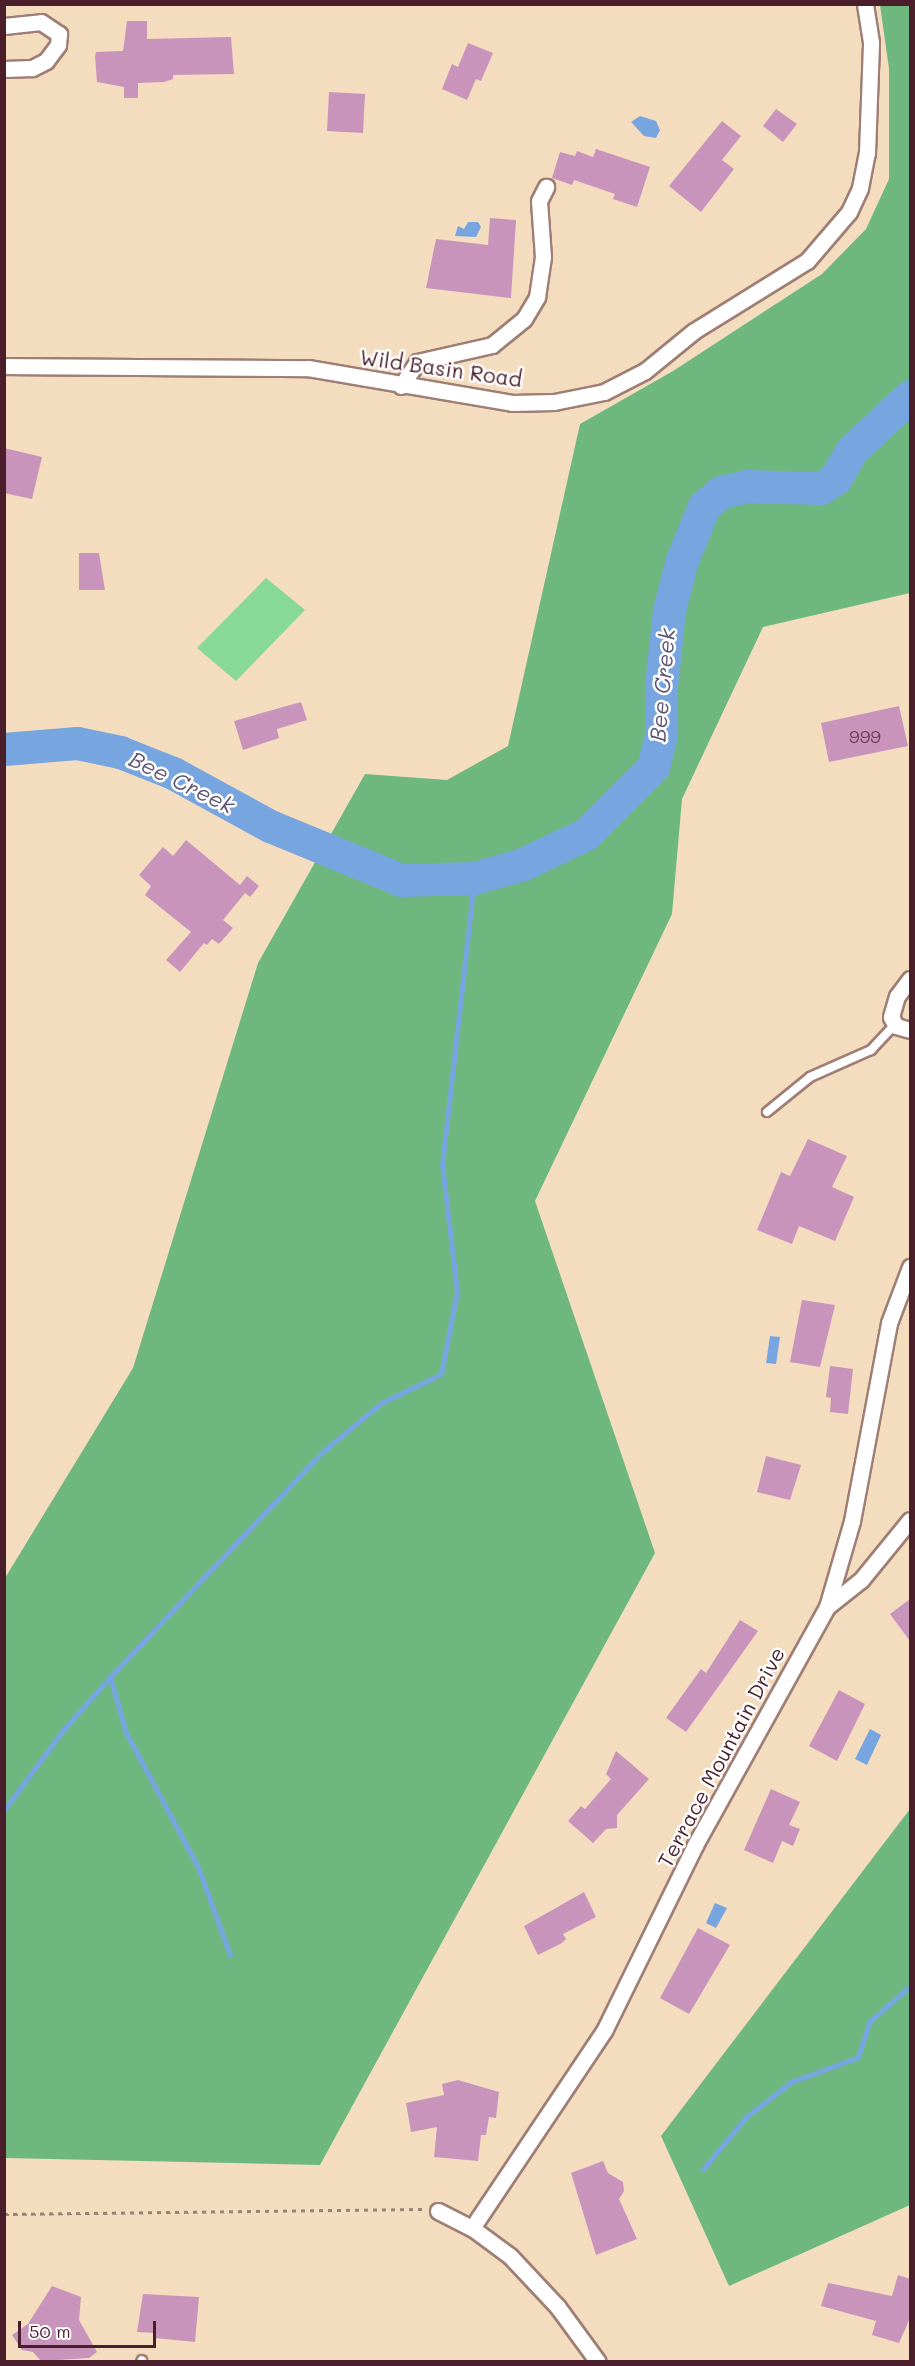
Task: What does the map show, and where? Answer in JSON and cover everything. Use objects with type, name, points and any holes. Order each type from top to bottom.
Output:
[{"type":"street","name":"Wild Basin Road","points":[[4,366],[308,368],[401,386],[512,403],[554,402],[604,392],[645,371],[694,331],[807,261],[842,222],[860,188],[871,98],[871,42],[865,4]]},
{"type":"street","points":[[4,26],[41,22],[59,34],[58,45],[46,61],[32,68],[4,69]]},
{"type":"street","points":[[401,386],[417,362],[492,345],[524,319],[537,297],[543,257],[539,201],[546,187]]},
{"type":"street","points":[[910,979],[897,996],[891,1017],[895,1024],[910,1030]]},
{"type":"street","name":"Terrace Mountain Drive","points":[[472,2228],[605,2029],[695,1845],[827,1607],[854,1512],[889,1323],[910,1267]]},
{"type":"street","points":[[827,1607],[861,1580],[910,1520]]},
{"type":"street","points":[[438,2211],[472,2228],[510,2256],[557,2306],[598,2361]]},
{"type":"lane","points":[[766,1112],[810,1077],[871,1050],[895,1024]]},
{"type":"path","points":[[4,2214],[401,2207],[438,2211]]},
{"type":"green space","points":[[880,5],[910,5],[910,593],[763,627],[682,799],[672,914],[535,1201],[655,1553],[320,2165],[5,2158],[5,1578],[133,1368],[258,963],[365,774],[447,780],[508,746],[580,424],[673,371],[822,274],[866,229],[889,179],[889,69]]},
{"type":"green space","points":[[266,578],[305,610],[236,681],[197,648]]},
{"type":"green space","points":[[910,1809],[910,2205],[729,2286],[661,2136]]},
{"type":"water","points":[[640,116],[656,121],[660,130],[656,138],[644,136],[631,122]]},
{"type":"water","points":[[468,222],[478,222],[481,227],[476,237],[455,236],[458,226],[464,229]]},
{"type":"water","points":[[770,1336],[780,1337],[776,1364],[766,1363]]},
{"type":"water","points":[[870,1729],[881,1735],[867,1765],[855,1759]]},
{"type":"water","points":[[715,1903],[727,1908],[716,1928],[706,1923]]},
{"type":"building","points":[[127,21],[147,21],[147,39],[231,37],[234,74],[173,75],[173,79],[164,82],[138,83],[138,98],[124,98],[124,87],[97,82],[95,56],[96,52],[123,51]]},
{"type":"building","points":[[468,43],[493,53],[481,81],[476,79],[467,100],[442,89],[452,64],[458,67]]},
{"type":"building","points":[[329,92],[365,94],[363,133],[327,131]]},
{"type":"building","points":[[776,109],[797,124],[783,142],[763,126]]},
{"type":"building","points":[[722,121],[741,136],[722,160],[734,169],[701,212],[669,186]]},
{"type":"building","points":[[596,149],[650,167],[637,207],[613,199],[615,194],[574,180],[572,185],[552,178],[560,152],[575,156],[577,151],[593,157]]},
{"type":"building","points":[[490,218],[516,220],[511,298],[426,288],[436,239],[488,245]]},
{"type":"building","points":[[4,448],[42,457],[32,499],[4,493]]},
{"type":"building","points":[[79,553],[99,553],[105,590],[79,590]]},
{"type":"building","points":[[301,702],[307,720],[277,729],[279,738],[243,750],[234,721]]},
{"type":"building","points":[[899,706],[908,746],[829,762],[821,723]]},
{"type":"building","points":[[186,840],[240,885],[247,876],[259,886],[250,897],[245,893],[223,920],[233,928],[219,944],[212,939],[207,945],[204,943],[180,972],[166,960],[191,932],[145,895],[151,886],[139,875],[163,847],[173,856]]},
{"type":"building","points":[[808,1139],[847,1156],[832,1187],[854,1197],[835,1241],[799,1226],[792,1244],[757,1230],[781,1172],[790,1176]]},
{"type":"building","points":[[802,1300],[835,1305],[820,1367],[790,1362]]},
{"type":"building","points":[[830,1366],[853,1369],[848,1414],[830,1412],[831,1398],[826,1397]]},
{"type":"building","points":[[766,1456],[801,1465],[790,1500],[757,1492]]},
{"type":"building","points":[[910,1599],[910,1641],[890,1614]]},
{"type":"building","points":[[740,1620],[758,1631],[686,1732],[666,1718],[701,1669],[706,1673]]},
{"type":"building","points":[[839,1690],[865,1704],[837,1761],[809,1746]]},
{"type":"building","points":[[616,1751],[649,1779],[617,1815],[617,1828],[606,1829],[593,1843],[568,1821],[581,1806],[585,1809],[611,1779],[606,1774]]},
{"type":"building","points":[[771,1789],[800,1802],[789,1825],[800,1829],[793,1846],[782,1841],[773,1863],[744,1850]]},
{"type":"building","points":[[584,1892],[596,1917],[563,1934],[566,1939],[562,1943],[538,1955],[524,1926]]},
{"type":"building","points":[[698,1928],[730,1945],[689,2014],[660,1998]]},
{"type":"building","points":[[458,2080],[499,2092],[496,2118],[489,2117],[486,2135],[481,2135],[478,2161],[434,2157],[437,2127],[411,2132],[406,2103],[444,2095],[442,2084]]},
{"type":"building","points":[[603,2161],[608,2173],[623,2182],[624,2191],[619,2199],[637,2239],[596,2255],[571,2173]]},
{"type":"building","points":[[898,2275],[910,2279],[910,2318],[899,2343],[872,2335],[876,2321],[821,2306],[828,2283],[892,2296]]},
{"type":"building","points":[[52,2286],[81,2297],[79,2320],[97,2352],[89,2358],[41,2361],[33,2352],[22,2350],[12,2335],[28,2324]]},
{"type":"building","points":[[143,2294],[199,2297],[195,2342],[155,2338],[155,2333],[137,2332]]},
{"type":"waterway","name":"Bee Creek","points":[[4,749],[77,743],[120,752],[173,773],[270,826],[401,880],[474,878],[523,864],[586,834],[653,767],[661,734],[661,686],[669,610],[682,560],[704,506],[721,492],[746,486],[821,488],[835,479],[852,450],[910,396]]},
{"type":"waterway","points":[[230,1955],[198,1867],[126,1733],[110,1677],[321,1453],[381,1403],[441,1374],[457,1292],[442,1165],[474,878]]},
{"type":"waterway","points":[[4,1810],[64,1729],[110,1677]]},
{"type":"waterway","points":[[703,2169],[746,2117],[791,2082],[858,2057],[870,2021],[910,1986]]}]
